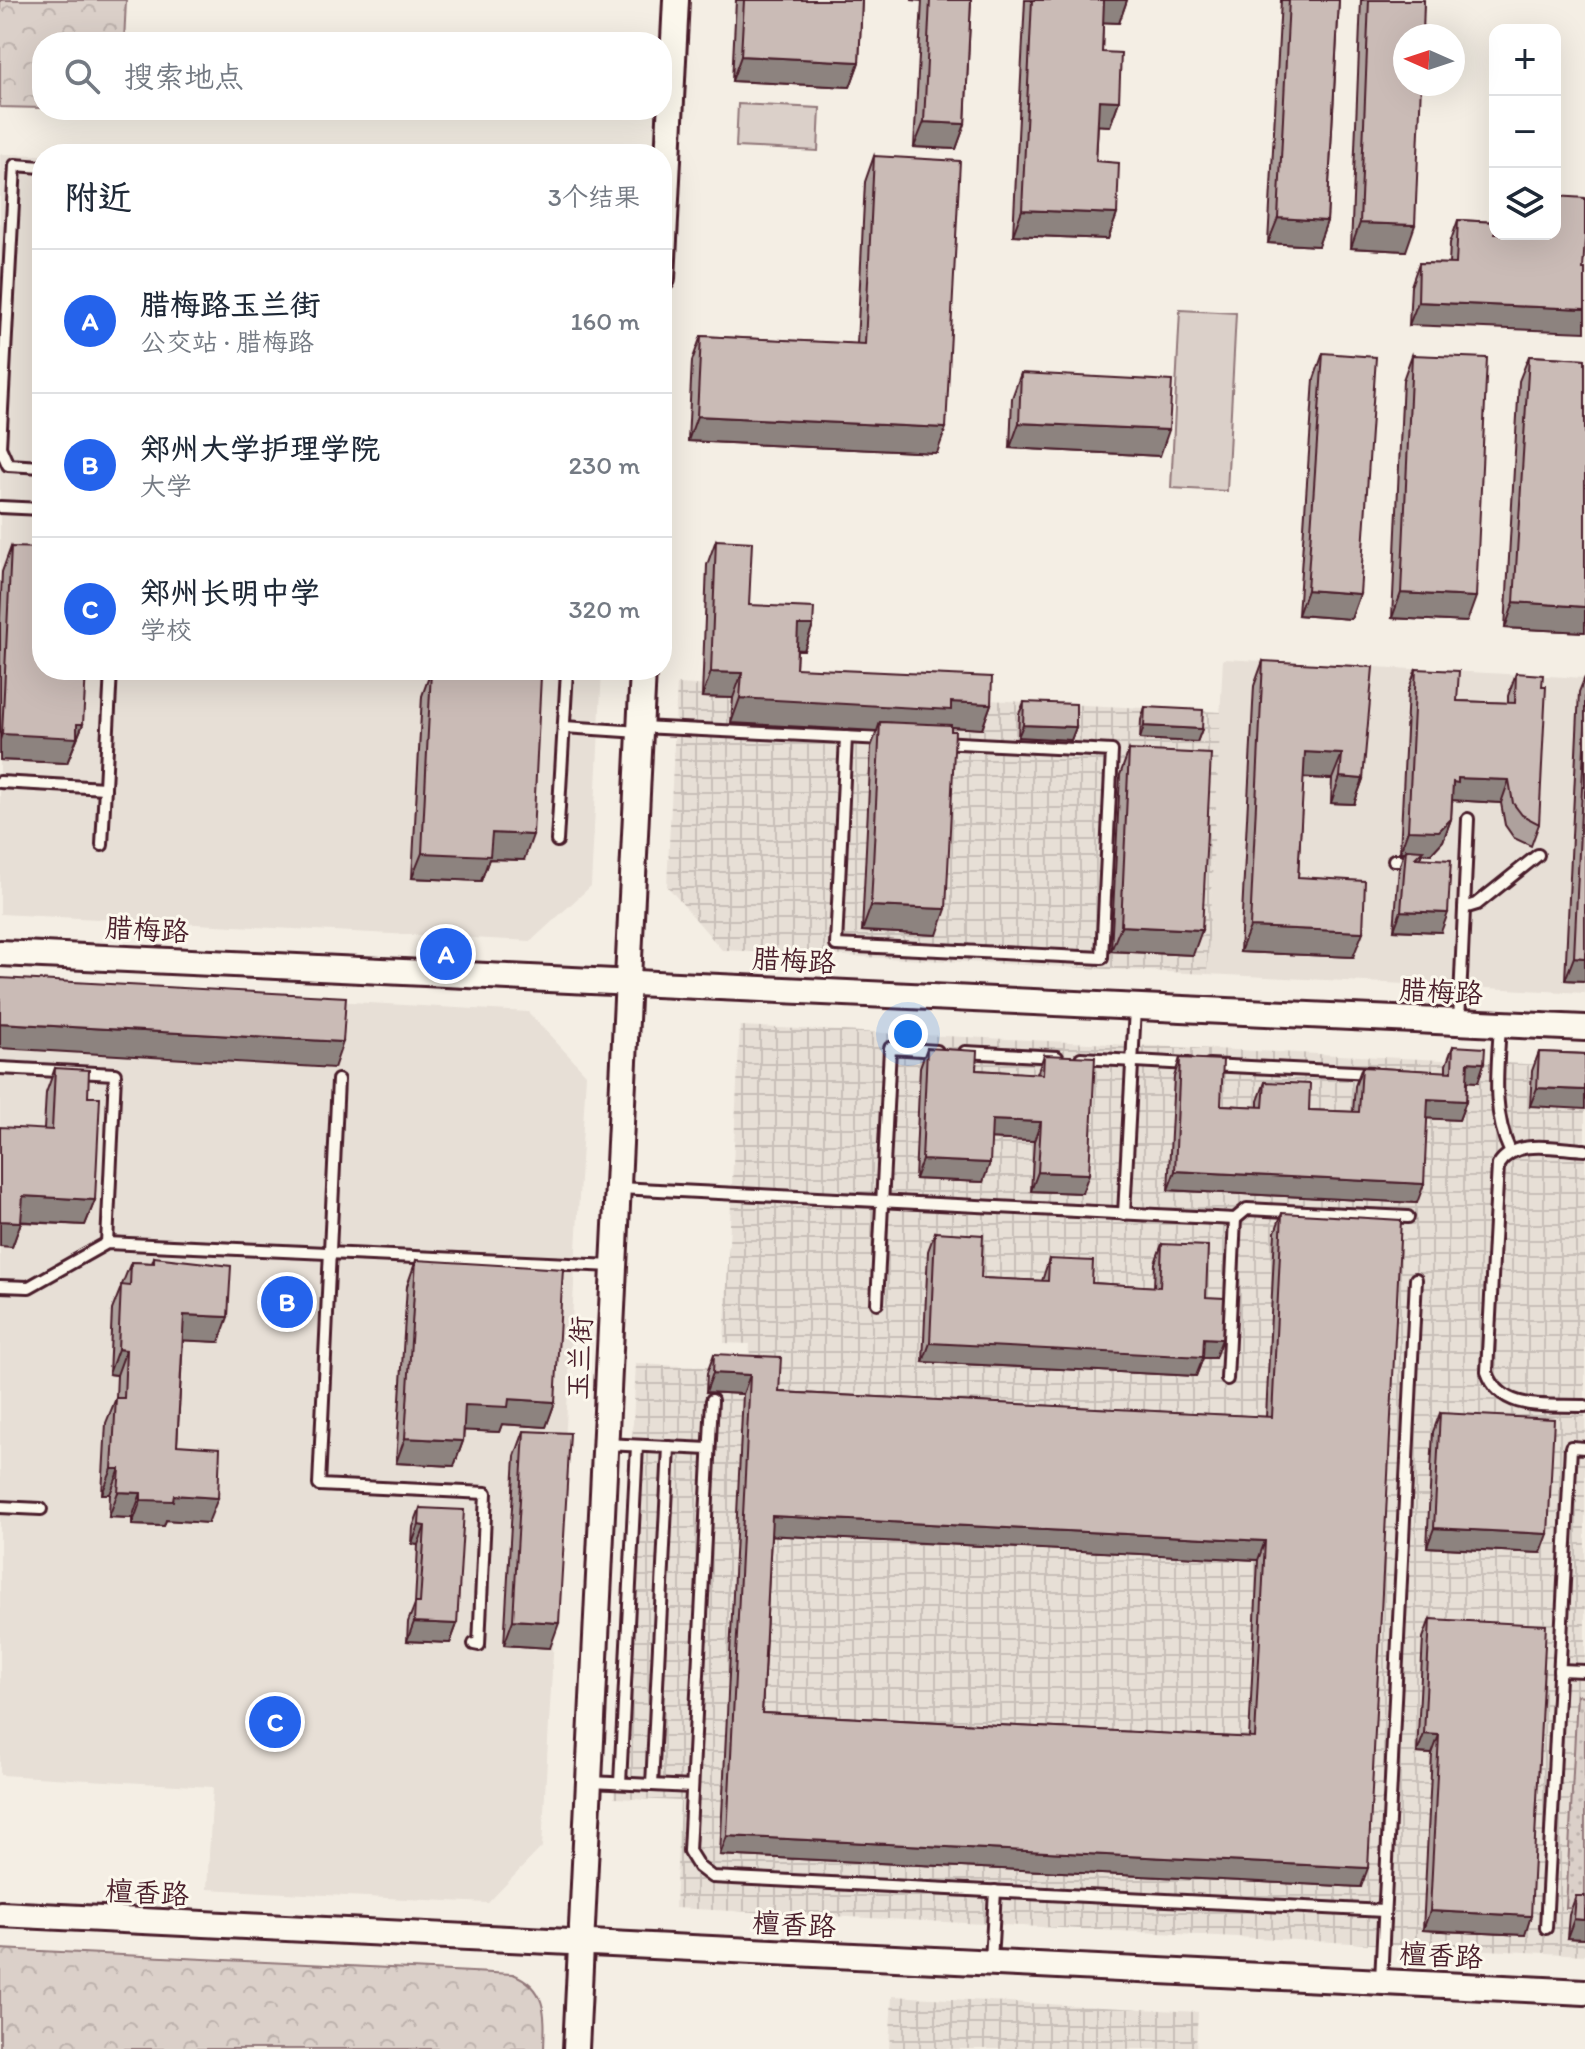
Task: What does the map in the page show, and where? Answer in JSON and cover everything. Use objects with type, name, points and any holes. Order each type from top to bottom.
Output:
[{"type":"street","points":[[672,80],[676,0]]},
{"type":"street","points":[[669,144],[670,120]]},
{"type":"street","name":"玉兰街","points":[[576,2049],[642,680]]},
{"type":"street","name":"腊梅路","points":[[0,953],[1585,1028]]},
{"type":"street","name":"檀香路","points":[[0,1914],[1585,1992]]},
{"type":"lane","points":[[32,166],[15,165],[4,289],[0,447],[8,465],[32,466]]},
{"type":"lane","points":[[0,507],[32,509]]},
{"type":"lane","points":[[102,845],[110,680]]},
{"type":"lane","points":[[557,841],[567,680]]},
{"type":"lane","points":[[564,727],[893,740]]},
{"type":"lane","points":[[846,737],[836,945],[1102,958],[1112,751],[924,741]]},
{"type":"lane","points":[[0,782],[105,788]]},
{"type":"lane","points":[[1459,1022],[1468,819]]},
{"type":"lane","points":[[1464,908],[1477,904],[1538,855]]},
{"type":"lane","points":[[1394,860],[1423,861]]},
{"type":"lane","points":[[1452,862],[1466,863]]},
{"type":"lane","points":[[1124,1214],[1135,1006]]},
{"type":"lane","points":[[1500,1024],[1498,1125],[1510,1151]]},
{"type":"lane","points":[[877,1303],[890,1048],[1379,1073]]},
{"type":"lane","points":[[0,1068],[115,1074],[107,1243]]},
{"type":"lane","points":[[338,1080],[319,1485],[486,1493],[479,1645],[474,1644]]},
{"type":"lane","points":[[1585,1150],[1518,1147],[1498,1165],[1487,1372],[1492,1386],[1515,1403],[1585,1406]]},
{"type":"lane","points":[[617,1188],[1235,1219],[1247,1209],[1408,1217]]},
{"type":"lane","points":[[1227,1379],[1235,1219]]},
{"type":"lane","points":[[0,1286],[29,1287],[107,1243],[614,1266]]},
{"type":"lane","points":[[1380,1982],[1416,1279]]},
{"type":"lane","points":[[712,1400],[689,1851],[699,1867],[712,1877],[1384,1911]]},
{"type":"lane","points":[[605,1444],[709,1449]]},
{"type":"lane","points":[[620,1783],[637,1446]]},
{"type":"lane","points":[[652,1785],[669,1447]]},
{"type":"lane","points":[[1546,1928],[1571,1447],[1585,1448]]},
{"type":"lane","points":[[0,1507],[41,1509]]},
{"type":"lane","points":[[1559,1670],[1585,1671]]},
{"type":"lane","points":[[589,1782],[692,1787]]},
{"type":"lane","points":[[991,1964],[995,1891]]},
{"type":"shaded area","points":[[0,154],[32,155],[32,680],[601,680],[591,886],[531,941],[0,914]]},
{"type":"shaded area","points":[[1223,659],[1585,678],[1585,993],[1207,974]]},
{"type":"shaded area","points":[[677,684],[1221,712],[1207,974],[722,950],[667,886]]},
{"type":"shaded area","points":[[0,982],[528,1012],[586,1074],[542,1847],[488,1903],[207,1889],[213,1787],[0,1775]]},
{"type":"shaded area","points":[[740,1026],[1585,1067],[1585,1955],[675,1908],[680,1801],[614,1798],[636,1364],[749,1369],[750,1344],[724,1343]]},
{"type":"shaded area","points":[[892,1996],[1198,2012],[1196,2049],[889,2049]]},
{"type":"green space","points":[[0,0],[126,0],[124,32],[32,32],[32,108],[0,107]]},
{"type":"green space","points":[[738,104],[820,108],[818,151],[736,147]]},
{"type":"green space","points":[[1180,310],[1236,313],[1227,491],[1171,488]]},
{"type":"green space","points":[[1577,1695],[1585,1696],[1585,1909],[1566,1908]]},
{"type":"green space","points":[[0,1949],[513,1974],[533,1987],[542,2004],[544,2049],[0,2049]]},
{"type":"building","points":[[744,0],[862,0],[859,62],[741,56]]},
{"type":"building","points":[[930,0],[971,0],[965,124],[924,122]]},
{"type":"building","points":[[1032,0],[1104,0],[1102,52],[1121,53],[1119,101],[1099,100],[1096,161],[1119,163],[1117,214],[1022,210]]},
{"type":"building","points":[[1289,0],[1339,0],[1327,221],[1278,218]]},
{"type":"building","points":[[1369,0],[1424,0],[1423,24],[1393,24],[1393,96],[1420,96],[1415,225],[1360,223]]},
{"type":"building","points":[[874,156],[960,161],[946,428],[697,416],[701,336],[865,344]]},
{"type":"building","points":[[1561,196],[1585,198],[1585,309],[1418,302],[1419,263],[1456,264],[1458,220],[1489,222],[1489,240],[1561,240]]},
{"type":"building","points":[[1323,353],[1376,357],[1360,594],[1307,590]]},
{"type":"building","points":[[1412,355],[1487,358],[1476,597],[1401,593]]},
{"type":"building","points":[[1529,356],[1585,359],[1585,607],[1514,602]]},
{"type":"building","points":[[1021,373],[1172,381],[1169,430],[1019,423]]},
{"type":"building","points":[[716,540],[752,542],[749,605],[814,608],[813,625],[798,625],[796,668],[992,677],[991,704],[951,702],[951,710],[740,698],[742,673],[711,672]]},
{"type":"building","points":[[11,547],[32,548],[32,680],[85,680],[83,724],[77,724],[77,738],[2,734]]},
{"type":"building","points":[[1263,661],[1373,667],[1363,779],[1340,777],[1342,754],[1305,752],[1298,877],[1365,881],[1363,932],[1250,927]]},
{"type":"building","points":[[1416,669],[1459,671],[1457,701],[1515,703],[1516,673],[1543,675],[1542,686],[1546,686],[1539,824],[1522,815],[1513,803],[1509,780],[1458,778],[1458,783],[1453,782],[1451,819],[1439,831],[1408,830]]},
{"type":"building","points":[[431,680],[541,680],[533,835],[492,833],[490,856],[422,853]]},
{"type":"building","points":[[1024,702],[1076,704],[1076,727],[1023,725]]},
{"type":"building","points":[[1145,707],[1203,710],[1202,729],[1144,726]]},
{"type":"building","points":[[880,722],[951,725],[951,731],[955,731],[946,909],[871,906]]},
{"type":"building","points":[[1585,726],[1585,958],[1574,957]]},
{"type":"building","points":[[1129,750],[1211,754],[1202,930],[1121,926]]},
{"type":"building","points":[[1406,849],[1423,850],[1415,858],[1451,860],[1448,913],[1401,911]]},
{"type":"building","points":[[0,978],[346,997],[343,1042],[0,1023]]},
{"type":"building","points":[[1453,1046],[1485,1048],[1484,1063],[1468,1062],[1466,1101],[1428,1099],[1424,1184],[1175,1171],[1180,1058],[1223,1060],[1221,1105],[1263,1107],[1265,1082],[1310,1084],[1309,1110],[1359,1112],[1362,1067],[1452,1072]]},
{"type":"building","points":[[927,1048],[977,1051],[976,1070],[1043,1074],[1044,1055],[1095,1057],[1089,1174],[1038,1172],[1041,1122],[992,1120],[990,1163],[922,1160]]},
{"type":"building","points":[[1539,1052],[1585,1054],[1585,1090],[1537,1088]]},
{"type":"building","points":[[55,1068],[89,1070],[88,1097],[100,1097],[95,1200],[23,1196],[21,1222],[0,1221],[0,1127],[52,1130]]},
{"type":"building","points":[[1282,1213],[1401,1220],[1368,1868],[727,1836],[750,1375],[713,1373],[714,1354],[781,1357],[779,1392],[1272,1417]],"holes":[[[772,1516],[1265,1541],[1255,1738],[762,1713]]]},
{"type":"building","points":[[935,1232],[983,1235],[981,1278],[1048,1281],[1049,1259],[1093,1261],[1092,1283],[1160,1287],[1162,1244],[1208,1246],[1206,1297],[1224,1298],[1222,1339],[1204,1338],[1203,1357],[930,1343]]},
{"type":"building","points":[[154,1257],[231,1266],[228,1317],[184,1315],[177,1445],[220,1448],[218,1498],[174,1495],[173,1501],[141,1500],[141,1493],[118,1492],[120,1469],[112,1469],[116,1398],[124,1398],[126,1350],[118,1349],[121,1285],[130,1286],[131,1262],[154,1263]]},
{"type":"building","points":[[416,1260],[563,1269],[555,1402],[509,1399],[508,1407],[465,1405],[463,1441],[405,1438]]},
{"type":"building","points":[[1440,1413],[1554,1419],[1548,1534],[1434,1528]]},
{"type":"building","points":[[524,1431],[570,1433],[559,1623],[513,1620]]},
{"type":"building","points":[[420,1508],[464,1510],[457,1624],[414,1622],[415,1603],[420,1603],[425,1526],[419,1525]]},
{"type":"building","points":[[1430,1619],[1546,1625],[1531,1916],[1430,1911],[1439,1735],[1424,1734]]},
{"type":"building","points":[[1576,1896],[1585,1896],[1585,1920],[1574,1919]]},
{"type":"place","name":"腊梅路玉兰街","points":[[446,954]]},
{"type":"place","name":"郑州大学护理学院","points":[[287,1302]]},
{"type":"place","name":"郑州长明中学","points":[[275,1722]]}]
